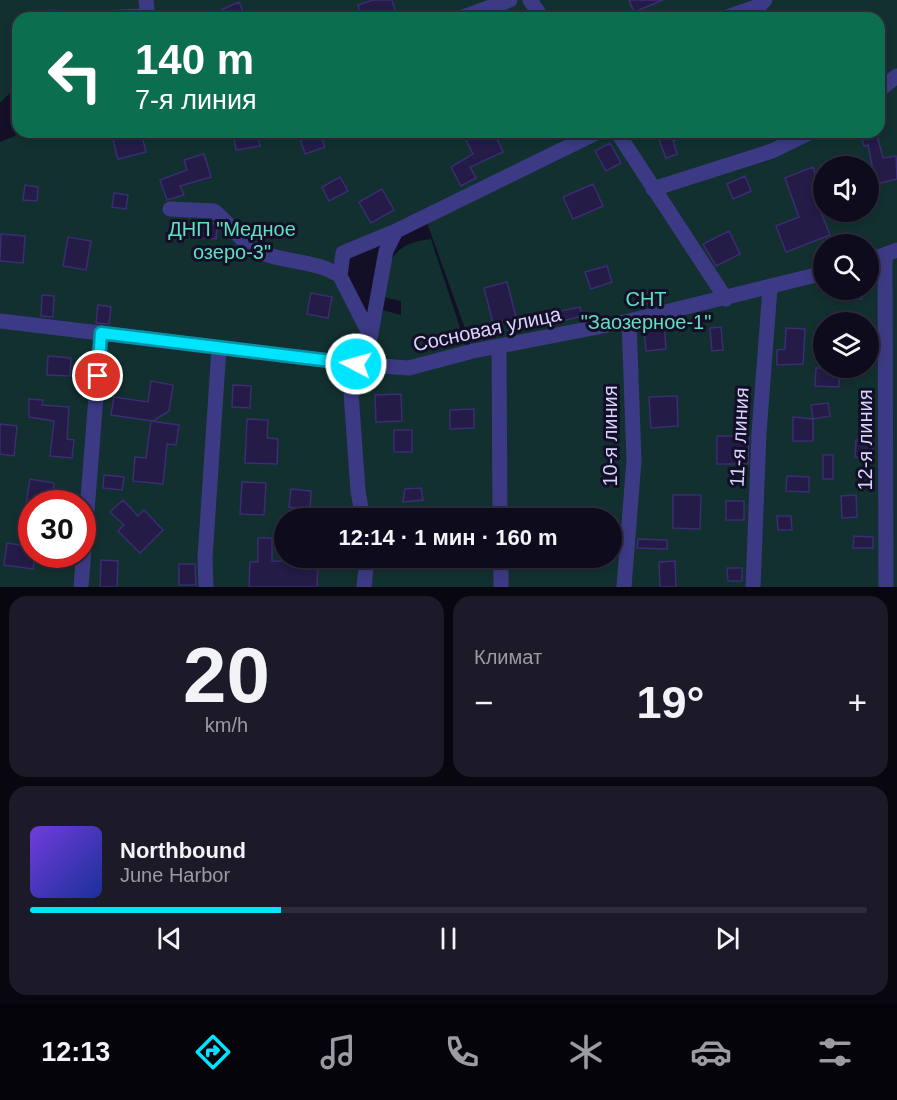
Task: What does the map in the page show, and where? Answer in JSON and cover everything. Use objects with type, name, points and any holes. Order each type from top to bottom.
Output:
[{"type":"street","points":[[477,12],[510,0]]},
{"type":"street","points":[[742,12],[759,6],[765,0]]},
{"type":"street","points":[[885,85],[897,76]]},
{"type":"street","points":[[340,276],[343,253],[396,231],[586,138]]},
{"type":"street","points":[[621,138],[726,299]]},
{"type":"street","points":[[653,189],[772,151],[799,138]]},
{"type":"street","points":[[170,209],[214,211],[257,251],[289,261],[326,267],[340,276],[370,339],[358,364],[358,491],[361,508]]},
{"type":"street","points":[[369,333],[386,251],[396,231]]},
{"type":"street","name":"12-я линия","points":[[886,587],[891,253]]},
{"type":"street","name":"Сосновая улица","points":[[0,321],[358,364],[409,368],[499,346],[630,321],[813,276]]},
{"type":"street","name":"11-я линия","points":[[753,587],[759,433],[770,288]]},
{"type":"street","name":"10-я линия","points":[[624,587],[634,460],[630,321]]},
{"type":"street","points":[[81,587],[101,333]]},
{"type":"street","points":[[499,346],[501,508]]},
{"type":"street","points":[[206,587],[205,558],[219,348]]},
{"type":"street","points":[[364,587],[366,568]]},
{"type":"street","points":[[501,568],[501,587]]},
{"type":"green space","name":"СНТ \"Заозерное-1\"","points":[[0,0],[897,0],[897,587],[0,587],[0,142],[12,137],[885,138],[885,12],[12,12],[12,91],[0,103]],"holes":[[[425,217],[473,351],[409,368],[356,364],[366,327],[339,267],[359,245]]]},
{"type":"green space","points":[[431,239],[467,349],[432,359],[397,362],[374,352],[372,343],[383,310],[401,315],[401,301],[383,297],[386,274],[389,264],[399,250],[418,241]]},
{"type":"building","points":[[373,0],[392,0],[395,12],[360,12],[358,5]]},
{"type":"building","points":[[629,0],[663,0],[634,12]]},
{"type":"building","points":[[239,2],[243,12],[216,12]]},
{"type":"building","points":[[113,138],[142,138],[146,152],[118,159]]},
{"type":"building","points":[[234,138],[258,138],[260,146],[236,150]]},
{"type":"building","points":[[300,138],[321,138],[325,147],[305,154]]},
{"type":"building","points":[[465,138],[497,138],[503,152],[470,167],[476,178],[461,186],[451,167],[473,154]]},
{"type":"building","points":[[658,138],[680,138],[673,141],[677,154],[666,158]]},
{"type":"building","points":[[862,138],[878,138],[883,158],[896,156],[897,179],[879,183],[879,156],[870,156],[868,145],[864,146]]},
{"type":"building","points":[[610,143],[621,163],[606,171],[595,151]]},
{"type":"building","points":[[204,154],[211,177],[180,186],[184,195],[167,200],[160,180],[187,170],[184,160]]},
{"type":"building","points":[[813,167],[813,222],[825,222],[830,234],[813,234],[813,242],[786,252],[776,226],[799,217],[785,178]]},
{"type":"building","points":[[745,176],[751,191],[733,199],[727,184]]},
{"type":"building","points":[[340,177],[348,191],[329,201],[322,187]]},
{"type":"building","points":[[593,184],[603,206],[573,219],[563,197]]},
{"type":"building","points":[[25,185],[38,187],[37,201],[23,200]]},
{"type":"building","points":[[382,189],[394,210],[371,223],[359,202]]},
{"type":"building","points":[[114,193],[128,195],[126,209],[112,207]]},
{"type":"building","points":[[197,221],[213,223],[217,227],[216,239],[195,237]]},
{"type":"building","points":[[729,231],[740,254],[716,266],[703,244]]},
{"type":"building","points":[[1,234],[25,236],[23,263],[0,261]]},
{"type":"building","points":[[68,237],[91,241],[86,270],[63,266]]},
{"type":"building","points":[[607,266],[612,282],[591,289],[585,272]]},
{"type":"building","points":[[507,282],[516,317],[493,323],[484,288]]},
{"type":"building","points":[[663,291],[664,302],[647,304],[645,293]]},
{"type":"building","points":[[311,293],[332,297],[328,318],[307,314]]},
{"type":"building","points":[[42,295],[54,296],[53,317],[41,316]]},
{"type":"building","points":[[98,305],[111,307],[109,324],[96,323]]},
{"type":"building","points":[[580,307],[582,316],[558,322],[556,312]]},
{"type":"building","points":[[664,324],[666,349],[646,351],[644,327]]},
{"type":"building","points":[[721,327],[723,350],[712,351],[710,328]]},
{"type":"building","points":[[786,328],[805,329],[803,364],[777,365],[777,350],[785,349]]},
{"type":"building","points":[[48,356],[71,358],[70,376],[47,375]]},
{"type":"building","points":[[815,378],[839,378],[839,387],[815,386]]},
{"type":"building","points":[[151,381],[173,385],[169,411],[153,421],[111,415],[114,397],[148,402]]},
{"type":"building","points":[[233,385],[251,386],[250,408],[232,407]]},
{"type":"building","points":[[401,394],[402,421],[376,422],[375,395]]},
{"type":"building","points":[[677,396],[678,426],[651,428],[649,397]]},
{"type":"building","points":[[29,399],[43,400],[42,405],[69,407],[67,439],[74,440],[72,458],[50,456],[54,421],[29,417]]},
{"type":"building","points":[[828,403],[830,416],[813,419],[811,405]]},
{"type":"building","points":[[474,409],[474,428],[450,429],[450,410]]},
{"type":"building","points":[[793,417],[813,419],[813,441],[793,441]]},
{"type":"building","points":[[247,419],[268,420],[267,438],[278,439],[277,464],[245,463]]},
{"type":"building","points":[[151,421],[179,425],[176,445],[167,444],[163,484],[133,481],[135,457],[146,458]]},
{"type":"building","points":[[0,424],[17,426],[14,456],[0,454]]},
{"type":"building","points":[[394,430],[412,430],[412,452],[394,452]]},
{"type":"building","points":[[717,436],[749,436],[748,464],[717,464]]},
{"type":"building","points":[[856,440],[873,441],[872,458],[855,457]]},
{"type":"building","points":[[823,455],[833,455],[833,479],[823,479]]},
{"type":"building","points":[[104,475],[124,477],[122,490],[103,488]]},
{"type":"building","points":[[787,476],[809,477],[809,492],[786,491]]},
{"type":"building","points":[[30,479],[54,483],[53,490],[28,490]]},
{"type":"building","points":[[242,482],[266,483],[264,515],[240,514]]},
{"type":"building","points":[[421,488],[423,500],[403,502],[405,489]]},
{"type":"building","points":[[291,489],[311,491],[310,508],[289,507]]},
{"type":"building","points":[[673,495],[701,495],[700,529],[673,528]]},
{"type":"building","points":[[856,495],[857,517],[842,518],[841,496]]},
{"type":"building","points":[[123,500],[138,516],[144,510],[163,530],[140,553],[118,531],[124,525],[110,512]]},
{"type":"building","points":[[726,501],[744,501],[744,520],[726,520]]},
{"type":"building","points":[[777,516],[791,516],[792,530],[778,530]]},
{"type":"building","points":[[854,536],[873,537],[873,548],[853,548]]},
{"type":"building","points":[[258,538],[272,538],[274,568],[318,568],[317,587],[249,587],[250,562],[258,562]]},
{"type":"building","points":[[638,539],[667,540],[667,549],[637,548]]},
{"type":"building","points":[[7,543],[18,545],[18,567],[4,565]]},
{"type":"building","points":[[101,560],[118,561],[117,587],[100,587]]},
{"type":"building","points":[[675,561],[676,587],[660,587],[659,562]]},
{"type":"building","points":[[179,564],[195,564],[196,585],[179,585]]},
{"type":"building","points":[[727,568],[742,568],[742,581],[728,581]]},
{"type":"route","points":[[98,376],[101,333],[356,364]]},
{"type":"park label","name":"ДНП \"Медное озеро-3\"","points":[[232,240]]}]
